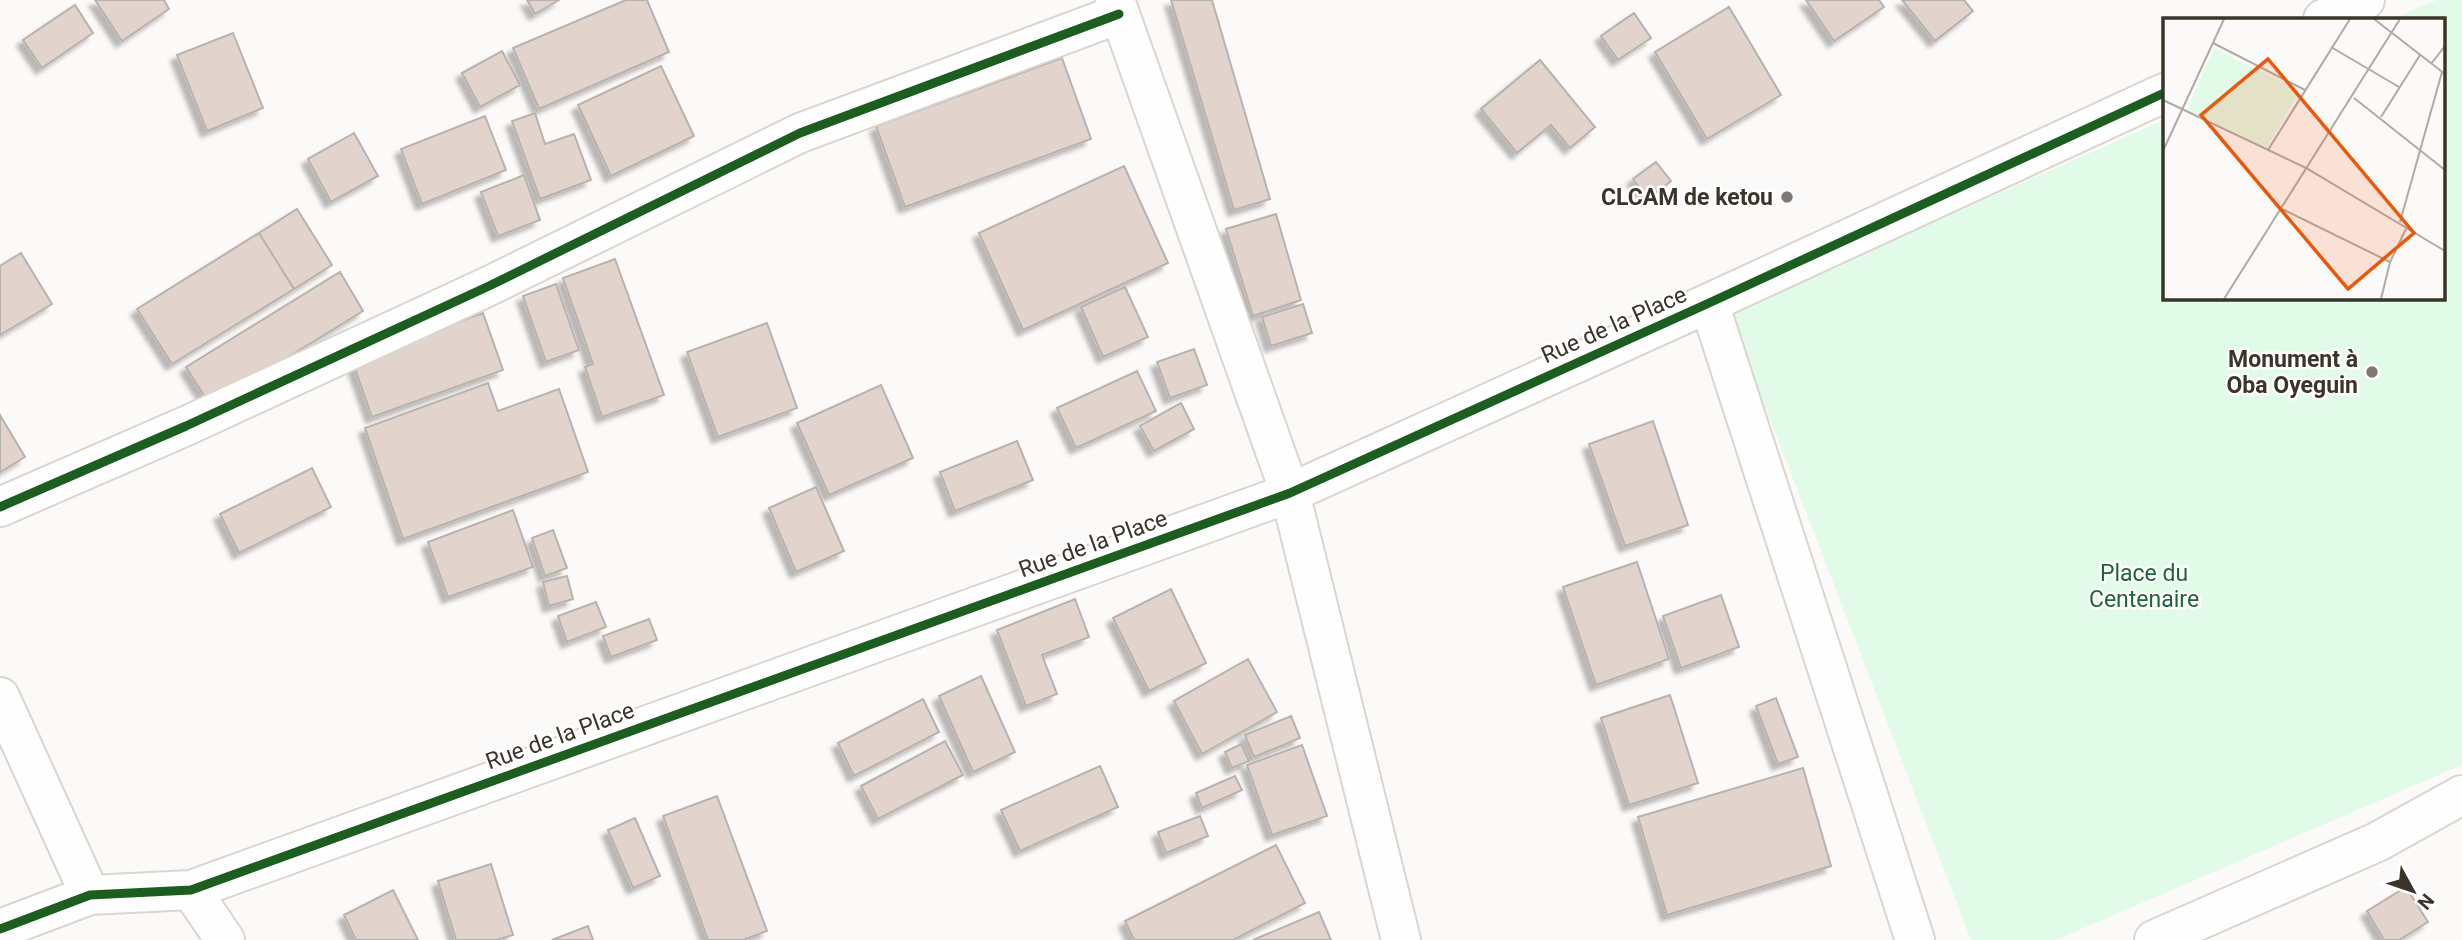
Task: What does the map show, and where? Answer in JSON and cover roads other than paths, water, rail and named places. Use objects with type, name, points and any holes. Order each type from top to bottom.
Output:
[{"type":"street","points":[[2325,18],[2365,0]]},
{"type":"street","points":[[0,507],[186,426],[489,286],[800,133],[1117,7],[1290,493],[1401,940]]},
{"type":"street","name":"Rue de la Place","points":[[0,929],[90,895],[191,890],[1290,493],[2163,94]]},
{"type":"street","points":[[1709,303],[1915,940]]},
{"type":"street","points":[[0,696],[90,895]]},
{"type":"street","points":[[2154,940],[2377,842],[2462,795]]},
{"type":"street","points":[[191,890],[225,940]]},
{"type":"place","name":"CLCAM de ketou","points":[[1787,197]]},
{"type":"place","name":"Monument à Oba Oyeguin","points":[[2372,372]]},
{"type":"park label","name":"Place du Centenaire","points":[[2144,586]]}]
